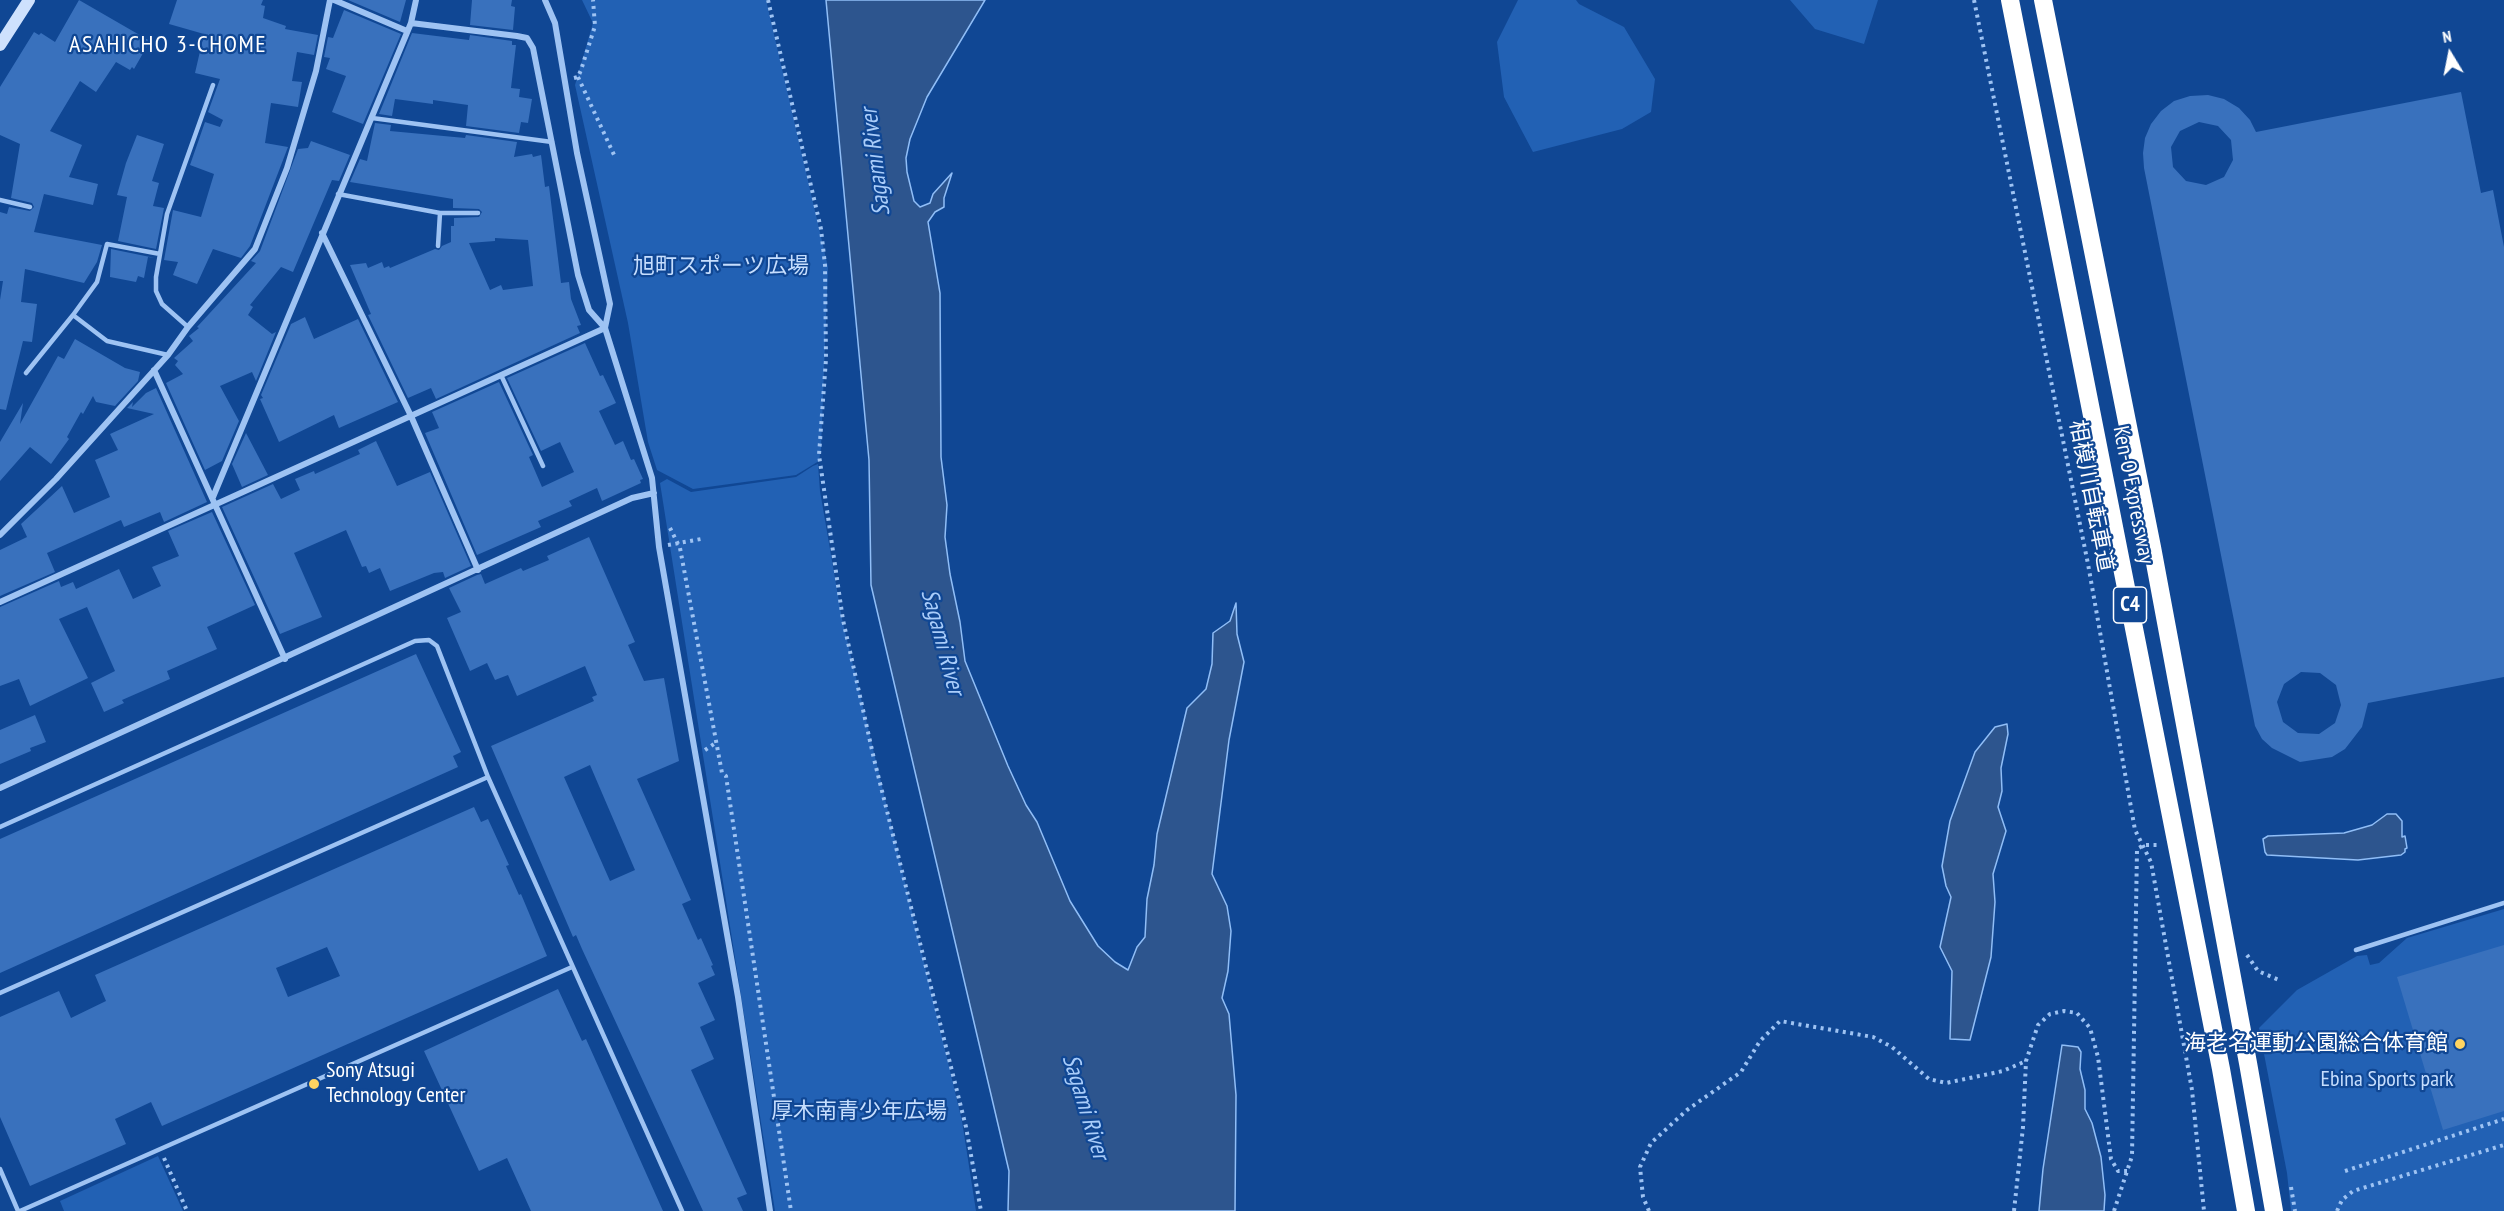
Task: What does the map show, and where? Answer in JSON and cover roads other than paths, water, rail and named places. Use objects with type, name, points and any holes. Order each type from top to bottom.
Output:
[{"type":"highway","name":"Ken-O Expressway","points":[[2010,0],[2214,1034],[2246,1211]]},
{"type":"highway","name":"Ken-O Expressway","points":[[2043,0],[2156,571],[2274,1211]]},
{"type":"main road","points":[[0,45],[29,0]]},
{"type":"street","points":[[0,535],[56,479],[168,355],[188,327],[255,249],[287,168],[316,71],[332,0],[407,31]]},
{"type":"street","points":[[215,501],[322,233],[411,23],[416,0]]},
{"type":"street","points":[[545,0],[555,23],[577,153],[610,304],[605,328]]},
{"type":"street","points":[[411,23],[526,38],[533,48],[578,274],[589,310],[605,328],[652,478],[659,548],[738,998],[770,1211]]},
{"type":"street","points":[[322,233],[411,416],[478,570]]},
{"type":"street","points":[[0,602],[215,501],[605,328]]},
{"type":"street","points":[[154,370],[285,659]]},
{"type":"street","points":[[0,788],[632,498],[654,493]]},
{"type":"lane","points":[[188,327],[162,304],[156,291],[167,214],[213,85]]},
{"type":"lane","points":[[372,118],[552,142]]},
{"type":"lane","points":[[338,194],[440,213],[478,213]]},
{"type":"lane","points":[[0,200],[30,207]]},
{"type":"lane","points":[[438,246],[440,213]]},
{"type":"lane","points":[[26,373],[74,315],[97,282],[107,244],[160,254]]},
{"type":"lane","points":[[74,315],[106,341],[168,355]]},
{"type":"lane","points":[[501,375],[543,466]]},
{"type":"lane","points":[[0,827],[415,641],[429,640],[437,646],[488,777],[682,1211]]},
{"type":"lane","points":[[0,993],[488,777]]},
{"type":"lane","points":[[2356,950],[2504,903]]},
{"type":"lane","points":[[0,1169],[19,1211],[572,967]]},
{"type":"water","name":"Sagami River","points":[[826,0],[985,0],[927,97],[910,139],[906,158],[914,201],[920,207],[930,203],[933,194],[952,173],[944,198],[944,207],[935,212],[928,222],[940,293],[941,457],[947,505],[945,537],[950,574],[965,661],[1008,766],[1026,805],[1037,822],[1070,901],[1098,946],[1115,962],[1128,970],[1137,947],[1145,937],[1147,899],[1157,834],[1187,708],[1206,689],[1212,664],[1213,633],[1230,621],[1236,603],[1237,634],[1244,662],[1229,740],[1212,874],[1227,906],[1231,931],[1228,971],[1222,998],[1229,1014],[1236,1095],[1235,1211],[1008,1211],[1009,1171],[871,585],[869,460]]},
{"type":"water","points":[[2007,724],[2008,734],[2001,768],[2002,791],[1998,807],[2006,831],[1993,874],[1995,902],[1991,957],[1970,1040],[1950,1039],[1952,971],[1940,947],[1951,897],[1942,866],[1950,821],[1975,752],[1995,727]]},
{"type":"water","points":[[2387,814],[2396,814],[2402,821],[2402,837],[2405,836],[2407,848],[2401,855],[2358,860],[2267,855],[2265,852],[2263,839],[2268,836],[2344,833],[2372,825]]},
{"type":"water","points":[[2062,1045],[2078,1047],[2081,1052],[2080,1069],[2085,1090],[2085,1109],[2092,1123],[2101,1157],[2105,1195],[2104,1211],[2039,1211],[2043,1169]]},
{"type":"place","name":"海老名運動公園総合体育館","points":[[2460,1044]]},
{"type":"place","name":"Sony Atsugi Technology Center","points":[[314,1084]]},
{"type":"district","name":"ASAHICHO 3-CHOME","points":[[168,45]]},
{"type":"park label","name":"旭町スポーツ広場","points":[[721,267]]},
{"type":"park label","name":"Ebina Sports park","points":[[2387,1080]]},
{"type":"park label","name":"厚木南青少年広場","points":[[859,1112]]}]
